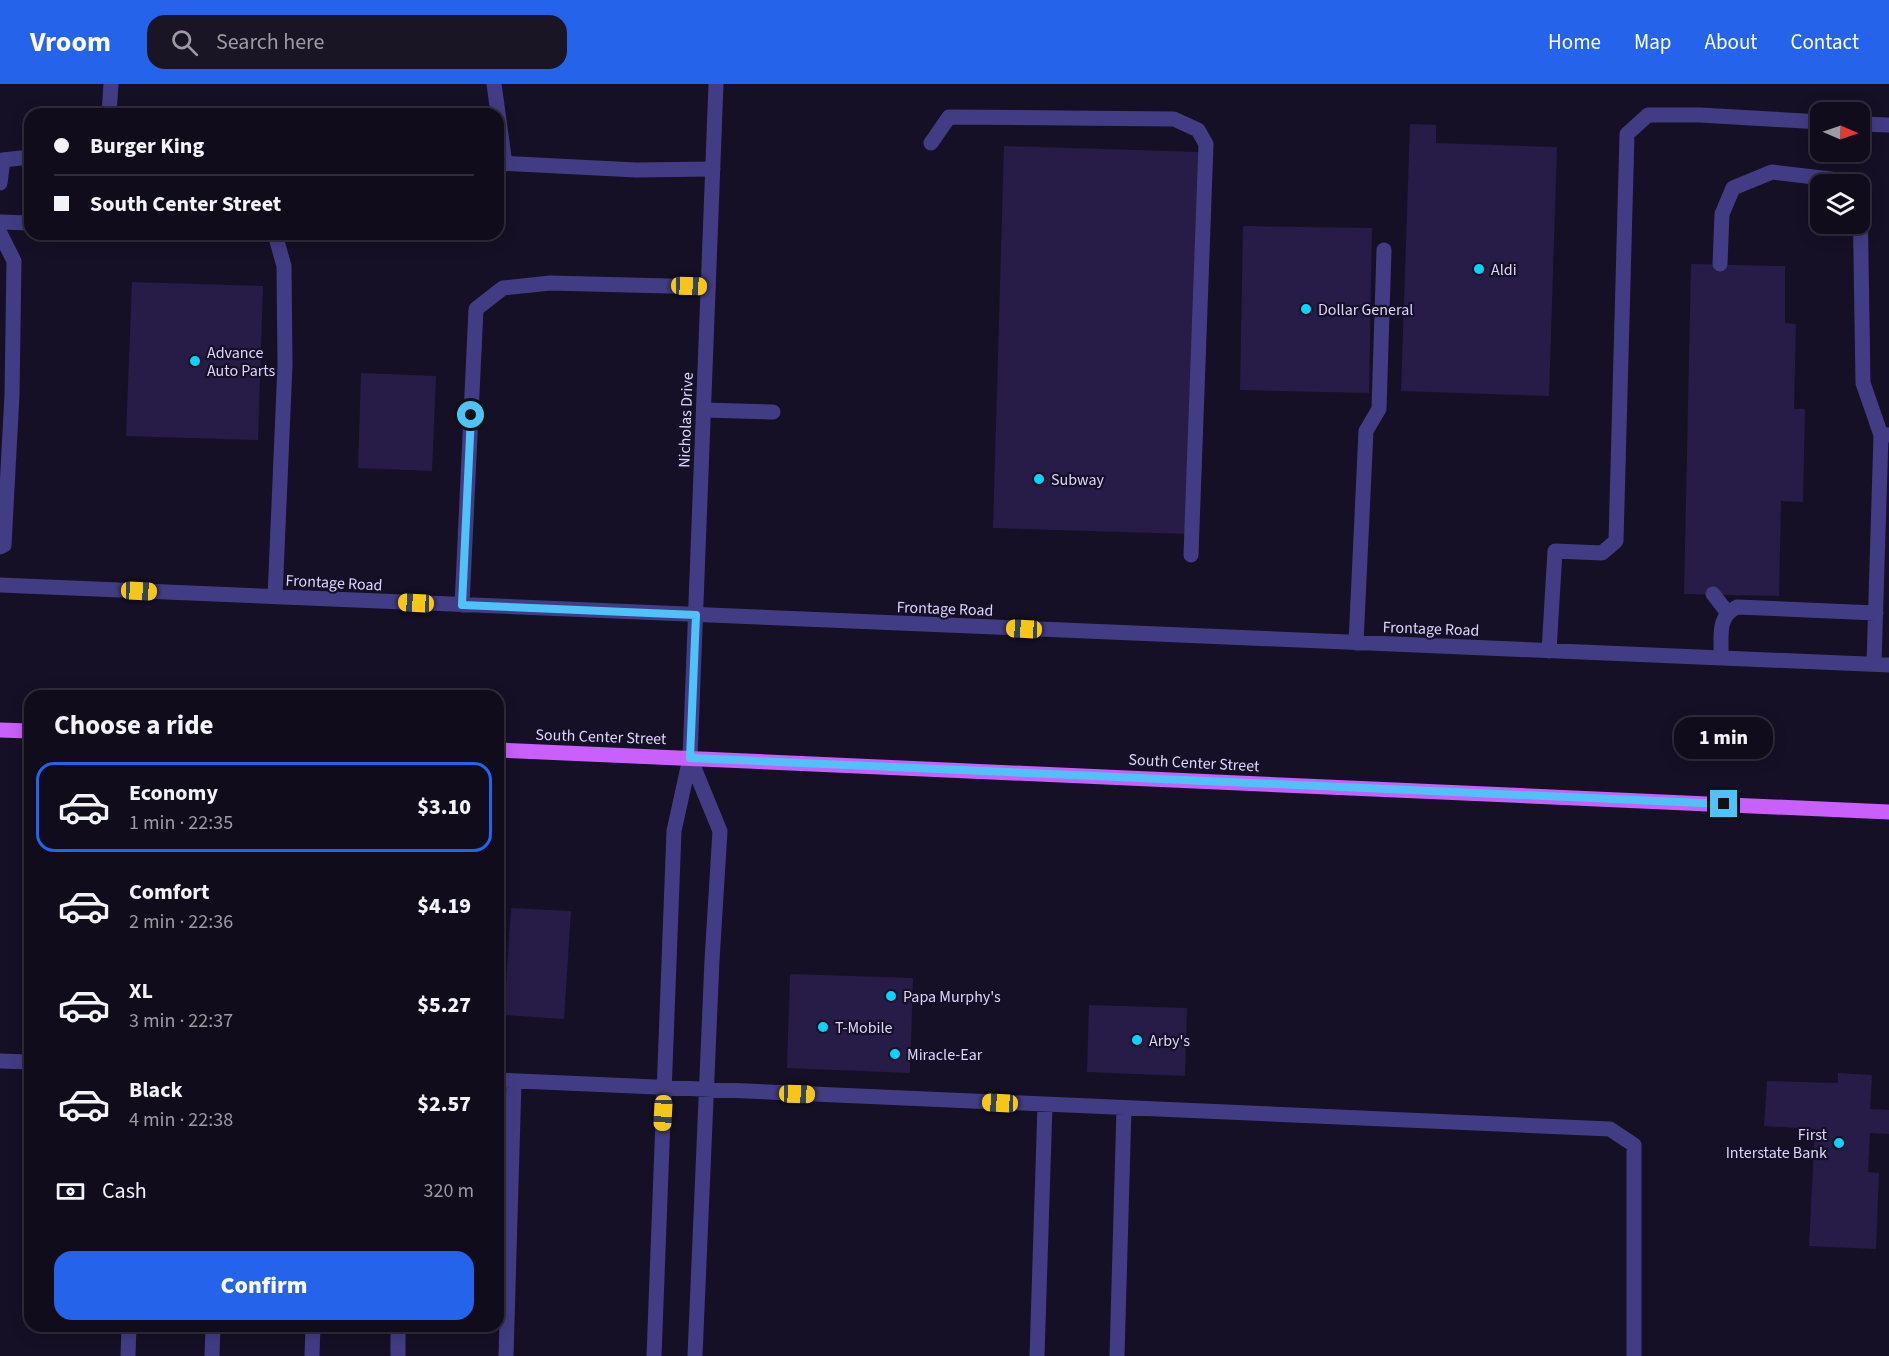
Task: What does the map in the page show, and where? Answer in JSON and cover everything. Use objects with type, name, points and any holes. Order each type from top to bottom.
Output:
[{"type":"main road","points":[[0,730],[24,731]]},
{"type":"main road","name":"South Center Street","points":[[504,750],[1889,812]]},
{"type":"street","points":[[109,108],[111,84]]},
{"type":"street","points":[[494,84],[496,108]]},
{"type":"street","name":"Nicholas Drive","points":[[690,758],[716,84]]},
{"type":"street","points":[[1549,651],[1555,551],[1602,553],[1616,541],[1627,134],[1648,115],[1700,115],[1810,121]]},
{"type":"street","points":[[931,143],[949,117],[1174,119],[1198,130],[1206,144],[1191,555]]},
{"type":"street","points":[[1870,124],[1889,125]]},
{"type":"street","points":[[0,183],[3,160],[24,158]]},
{"type":"street","points":[[504,163],[636,170],[713,169]]},
{"type":"street","points":[[1720,264],[1722,214],[1733,188],[1772,172],[1810,177]]},
{"type":"street","points":[[0,222],[24,223]]},
{"type":"street","points":[[0,232],[14,261],[12,395],[4,545],[0,547]]},
{"type":"street","points":[[1861,234],[1863,382],[1885,435],[1876,613],[1881,665]]},
{"type":"street","points":[[275,597],[285,365],[284,266],[277,240]]},
{"type":"street","points":[[1356,643],[1366,431],[1379,409],[1384,250]]},
{"type":"street","points":[[462,605],[476,309],[503,288],[550,284],[708,287]]},
{"type":"street","points":[[704,410],[773,412]]},
{"type":"street","name":"Frontage Road","points":[[0,585],[1881,665]]},
{"type":"street","points":[[1713,594],[1727,612]]},
{"type":"street","points":[[1721,658],[1722,620],[1727,612],[1737,607],[1876,613]]},
{"type":"street","points":[[654,1356],[674,831],[690,758]]},
{"type":"street","points":[[690,758],[720,831],[694,1356]]},
{"type":"street","points":[[0,1061],[24,1062]]},
{"type":"street","points":[[504,1080],[1610,1129],[1634,1145],[1634,1356]]},
{"type":"street","points":[[506,1356],[514,1081]]},
{"type":"street","points":[[1037,1356],[1045,1105]]},
{"type":"street","points":[[1117,1356],[1124,1108]]},
{"type":"street","points":[[128,1356],[129,1332]]},
{"type":"street","points":[[212,1356],[213,1332]]},
{"type":"street","points":[[312,1356],[313,1332]]},
{"type":"street","points":[[398,1332],[398,1356]]},
{"type":"building","name":"Aldi","points":[[1410,124],[1436,125],[1436,143],[1557,147],[1549,396],[1401,391]]},
{"type":"building","points":[[1004,146],[1199,152],[1187,534],[993,528]]},
{"type":"building","name":"Dollar General","points":[[1243,226],[1372,228],[1369,393],[1240,390]]},
{"type":"building","points":[[1691,264],[1785,266],[1785,323],[1796,324],[1794,409],[1805,409],[1803,502],[1781,501],[1779,596],[1684,594]]},
{"type":"building","name":"Advance Auto Parts","points":[[132,282],[263,286],[258,440],[126,436]]},
{"type":"building","points":[[361,373],[436,376],[432,471],[358,468]]},
{"type":"building","points":[[511,908],[571,911],[564,1019],[504,1015]]},
{"type":"building","points":[[790,974],[913,978],[910,1073],[787,1068]]},
{"type":"building","name":"Arby's","points":[[1089,1005],[1187,1008],[1185,1076],[1087,1072]]},
{"type":"building","points":[[1838,1073],[1872,1075],[1870,1109],[1889,1110],[1889,1134],[1870,1133],[1868,1172],[1879,1173],[1876,1249],[1809,1246],[1815,1129],[1764,1126],[1767,1081],[1838,1083]]},
{"type":"place","name":"Aldi","points":[[1479,269]]},
{"type":"place","name":"Dollar General","points":[[1306,309]]},
{"type":"place","name":"Advance Auto Parts","points":[[195,361]]},
{"type":"place","name":"Subway","points":[[1039,479]]},
{"type":"place","name":"Papa Murphy's","points":[[891,996]]},
{"type":"place","name":"T-Mobile","points":[[823,1027]]},
{"type":"place","name":"Arby's","points":[[1137,1040]]},
{"type":"place","name":"Miracle-Ear","points":[[895,1054]]},
{"type":"place","name":"First Interstate Bank","points":[[1839,1143]]},
{"type":"route","points":[[471,415],[462,605],[696,615],[690,758],[1724,804]]}]
